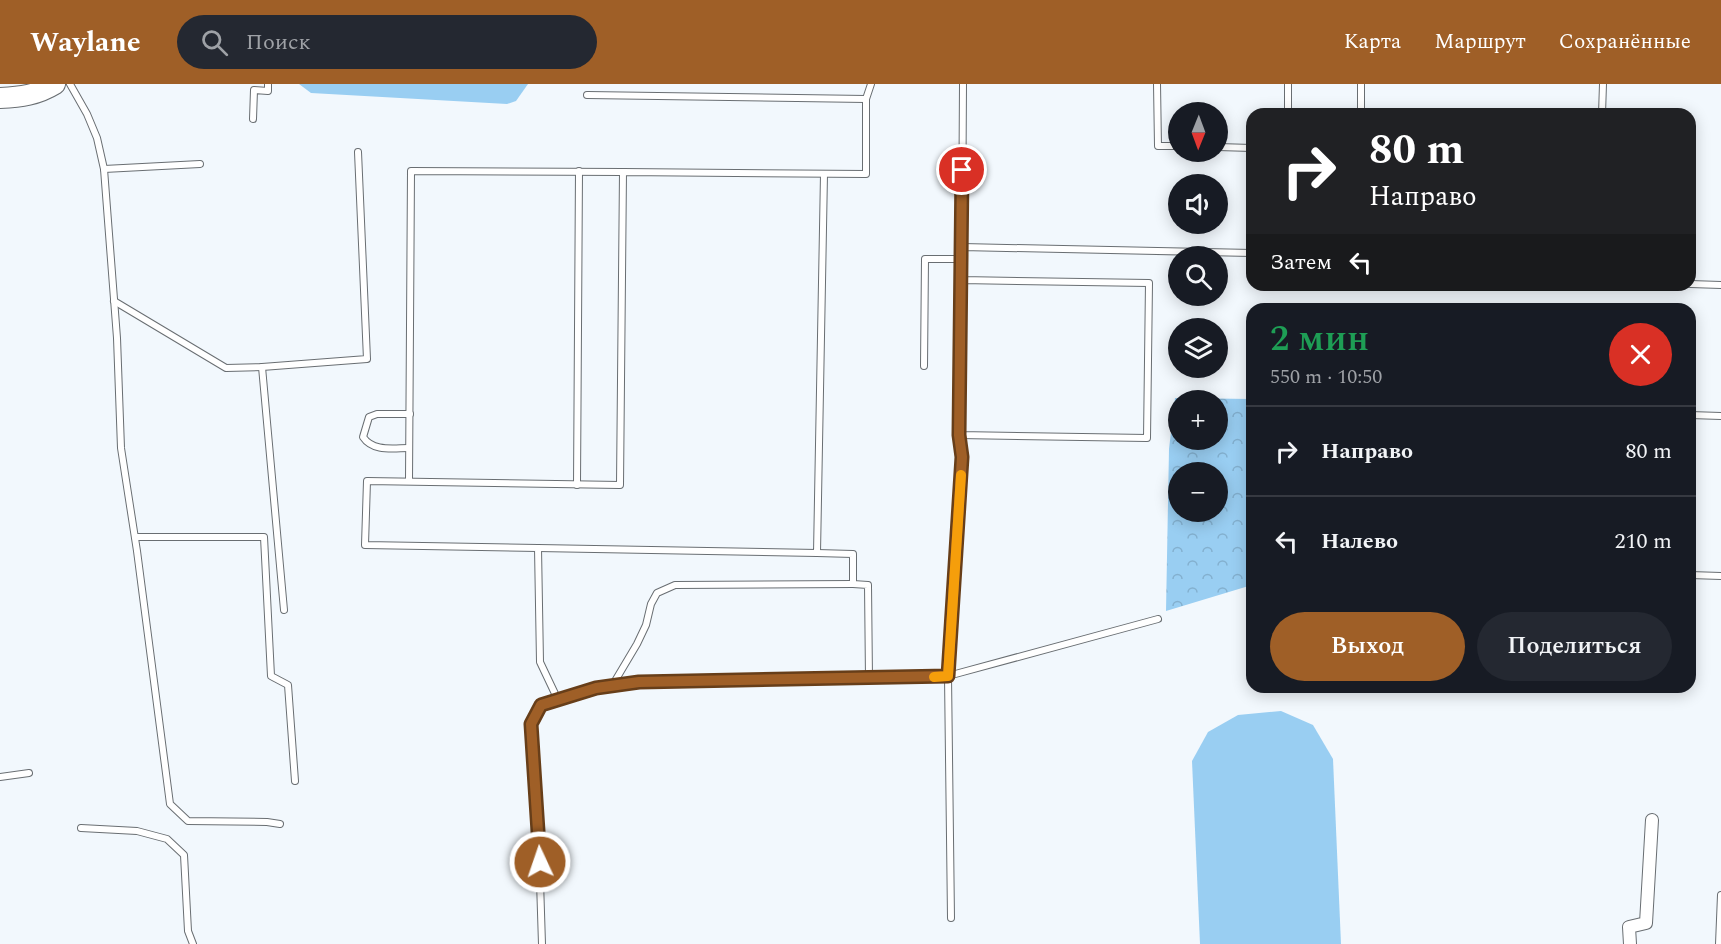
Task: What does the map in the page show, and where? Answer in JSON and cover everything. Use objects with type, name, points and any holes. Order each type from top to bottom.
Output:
[{"type":"main road","points":[[0,98],[40,93],[55,84]]},
{"type":"street","points":[[1630,944],[1629,927],[1646,923],[1652,820]]},
{"type":"lane","points":[[69,84],[87,114],[97,138],[104,169],[114,301],[121,448],[170,804],[188,821],[280,824]]},
{"type":"lane","points":[[253,119],[254,90],[268,91],[268,84]]},
{"type":"lane","points":[[409,481],[411,171],[866,174],[866,99],[871,84]]},
{"type":"lane","points":[[951,918],[948,676],[962,457],[959,435],[963,84]]},
{"type":"lane","points":[[1157,84],[1158,146],[1168,146]]},
{"type":"lane","points":[[1288,84],[1288,108]]},
{"type":"lane","points":[[1361,84],[1362,108]]},
{"type":"lane","points":[[1602,108],[1603,84]]},
{"type":"lane","points":[[587,96],[866,99]]},
{"type":"lane","points":[[1228,147],[1246,148]]},
{"type":"lane","points":[[114,301],[226,368],[367,359],[358,152]]},
{"type":"lane","points":[[104,169],[200,164]]},
{"type":"lane","points":[[577,485],[579,171]]},
{"type":"lane","points":[[623,172],[620,485],[367,480],[365,544],[853,554],[853,584]]},
{"type":"lane","points":[[817,553],[824,174]]},
{"type":"lane","points":[[962,247],[1246,253]]},
{"type":"lane","points":[[924,366],[926,259],[962,259]]},
{"type":"lane","points":[[959,435],[1147,438],[1149,283],[961,280]]},
{"type":"lane","points":[[1696,284],[1721,285]]},
{"type":"lane","points":[[262,367],[284,610]]},
{"type":"lane","points":[[410,414],[377,414],[369,417],[363,437],[368,444],[377,448],[410,448]]},
{"type":"lane","points":[[1696,415],[1721,416]]},
{"type":"lane","points":[[135,537],[264,537],[271,676],[288,685],[295,781]]},
{"type":"lane","points":[[538,548],[540,662],[558,700]]},
{"type":"lane","points":[[1696,575],[1721,576]]},
{"type":"lane","points":[[612,686],[637,644],[657,593],[675,585],[868,585],[869,679]]},
{"type":"lane","points":[[542,944],[539,840],[531,724],[541,705],[596,688],[639,682],[948,676],[1158,619]]},
{"type":"lane","points":[[0,777],[29,773]]},
{"type":"lane","points":[[81,828],[138,831],[167,839],[184,855],[188,931],[193,944]]},
{"type":"lane","points":[[1719,944],[1721,895]]},
{"type":"green space","points":[[299,84],[528,84],[516,101],[507,104],[311,93]]},
{"type":"green space","points":[[1228,399],[1246,399],[1246,587],[1166,611],[1168,503],[1168,522],[1228,522],[1228,462],[1169,462],[1169,450],[1228,450]]},
{"type":"green space","points":[[1281,711],[1313,725],[1333,759],[1341,944],[1200,944],[1192,761],[1208,732],[1238,715]]},
{"type":"slow traffic","points":[[934,677],[948,676],[961,475]]},
{"type":"route","points":[[540,862],[531,724],[541,705],[596,688],[639,682],[948,676],[962,457],[959,435],[962,170]]}]
